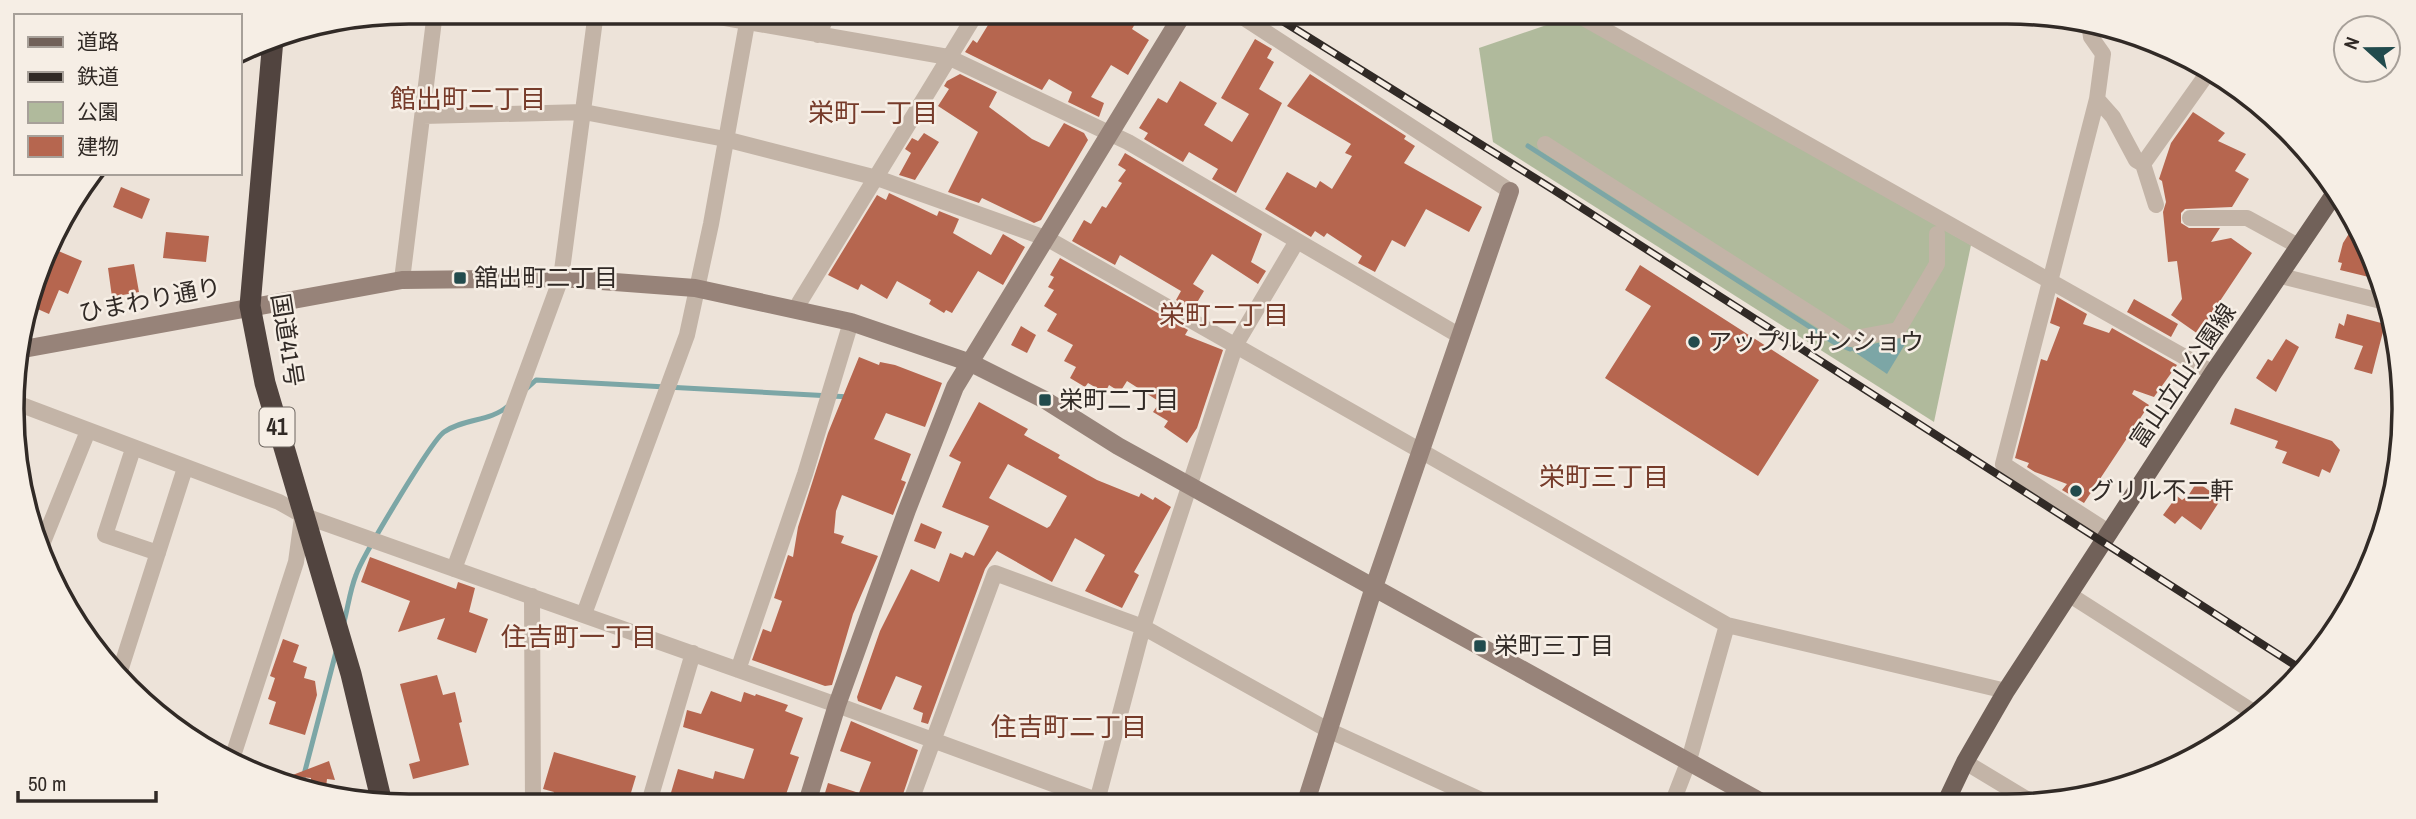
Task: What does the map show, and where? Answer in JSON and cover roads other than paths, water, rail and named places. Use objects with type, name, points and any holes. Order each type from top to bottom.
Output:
[{"type":"highway","name":"国道41号","points":[[271,51],[250,306],[265,383],[351,674],[380,793]]},
{"type":"main road","name":"富山立山公園線","points":[[1950,794],[2006,691],[2213,373],[2330,201]]},
{"type":"street","points":[[402,280],[434,24]]},
{"type":"street","points":[[454,569],[561,278],[595,24]]},
{"type":"street","points":[[584,614],[687,335],[709,233],[747,24]]},
{"type":"street","points":[[775,24],[818,35],[948,57],[1110,135],[1460,336]]},
{"type":"street","points":[[818,35],[823,24]]},
{"type":"street","points":[[796,308],[969,24]]},
{"type":"street","points":[[810,794],[837,705],[955,387],[1048,239],[1177,24]]},
{"type":"street","points":[[1253,24],[1510,191],[1374,587],[1308,794]]},
{"type":"street","points":[[1594,24],[2213,373]]},
{"type":"street","points":[[2091,34],[2103,54],[2097,99],[2052,283],[2003,464],[2110,533]]},
{"type":"street","points":[[2143,164],[2204,79]]},
{"type":"street","points":[[2097,99],[2113,117],[2136,160],[2143,164],[2156,205]]},
{"type":"street","points":[[423,116],[584,112],[725,139],[877,178],[1048,239],[1727,625],[2006,691]]},
{"type":"street","points":[[1545,144],[1850,339],[1898,330],[1937,264],[1937,234]]},
{"type":"street","points":[[2190,218],[2247,218],[2300,247]]},
{"type":"street","points":[[1103,794],[1143,627],[1236,344],[1297,241]]},
{"type":"street","points":[[2281,276],[2375,299]]},
{"type":"street","name":"ひまわり通り","points":[[30,347],[402,280],[561,278],[695,288],[851,322],[971,363],[1045,400],[1118,446],[1190,483],[1748,794]]},
{"type":"street","points":[[738,670],[804,474],[851,322]]},
{"type":"street","points":[[24,406],[132,449],[279,502],[302,515],[837,705],[1074,794]]},
{"type":"street","points":[[46,535],[88,431]]},
{"type":"street","points":[[132,449],[105,535],[158,553]]},
{"type":"street","points":[[122,665],[185,468]]},
{"type":"street","points":[[234,752],[296,562],[302,515]]},
{"type":"street","points":[[914,794],[995,573],[1143,627],[1328,730],[1468,794]]},
{"type":"street","points":[[2070,595],[2248,709]]},
{"type":"street","points":[[532,596],[534,794]]},
{"type":"street","points":[[1676,794],[1689,760],[1727,625]]},
{"type":"street","points":[[651,794],[692,653]]},
{"type":"street","points":[[1965,762],[2018,794]]},
{"type":"water","points":[[1910,336],[1887,374],[1850,349]]},
{"type":"waterway","points":[[1528,146],[1835,343],[1850,349]]},
{"type":"waterway","points":[[525,390],[536,380],[850,397]]},
{"type":"waterway","points":[[344,622],[352,587],[361,564],[437,440],[444,432],[460,424],[493,415],[508,406]]},
{"type":"waterway","points":[[303,779],[336,652]]},
{"type":"railway","points":[[1287,24],[1554,190],[2294,665]]},
{"type":"place","name":"舘出町二丁目","points":[[460,278]]},
{"type":"place","name":"アップルサンショウ","points":[[1694,342]]},
{"type":"place","name":"栄町二丁目","points":[[1045,400]]},
{"type":"place","name":"グリル不二軒","points":[[2076,491]]},
{"type":"place","name":"栄町三丁目","points":[[1480,646]]},
{"type":"district","name":"館出町二丁目","points":[[468,99]]},
{"type":"district","name":"栄町一丁目","points":[[873,113]]},
{"type":"district","name":"栄町二丁目","points":[[1224,315]]},
{"type":"district","name":"栄町三丁目","points":[[1604,477]]},
{"type":"district","name":"住吉町一丁目","points":[[579,637]]},
{"type":"district","name":"住吉町二丁目","points":[[1069,727]]}]
